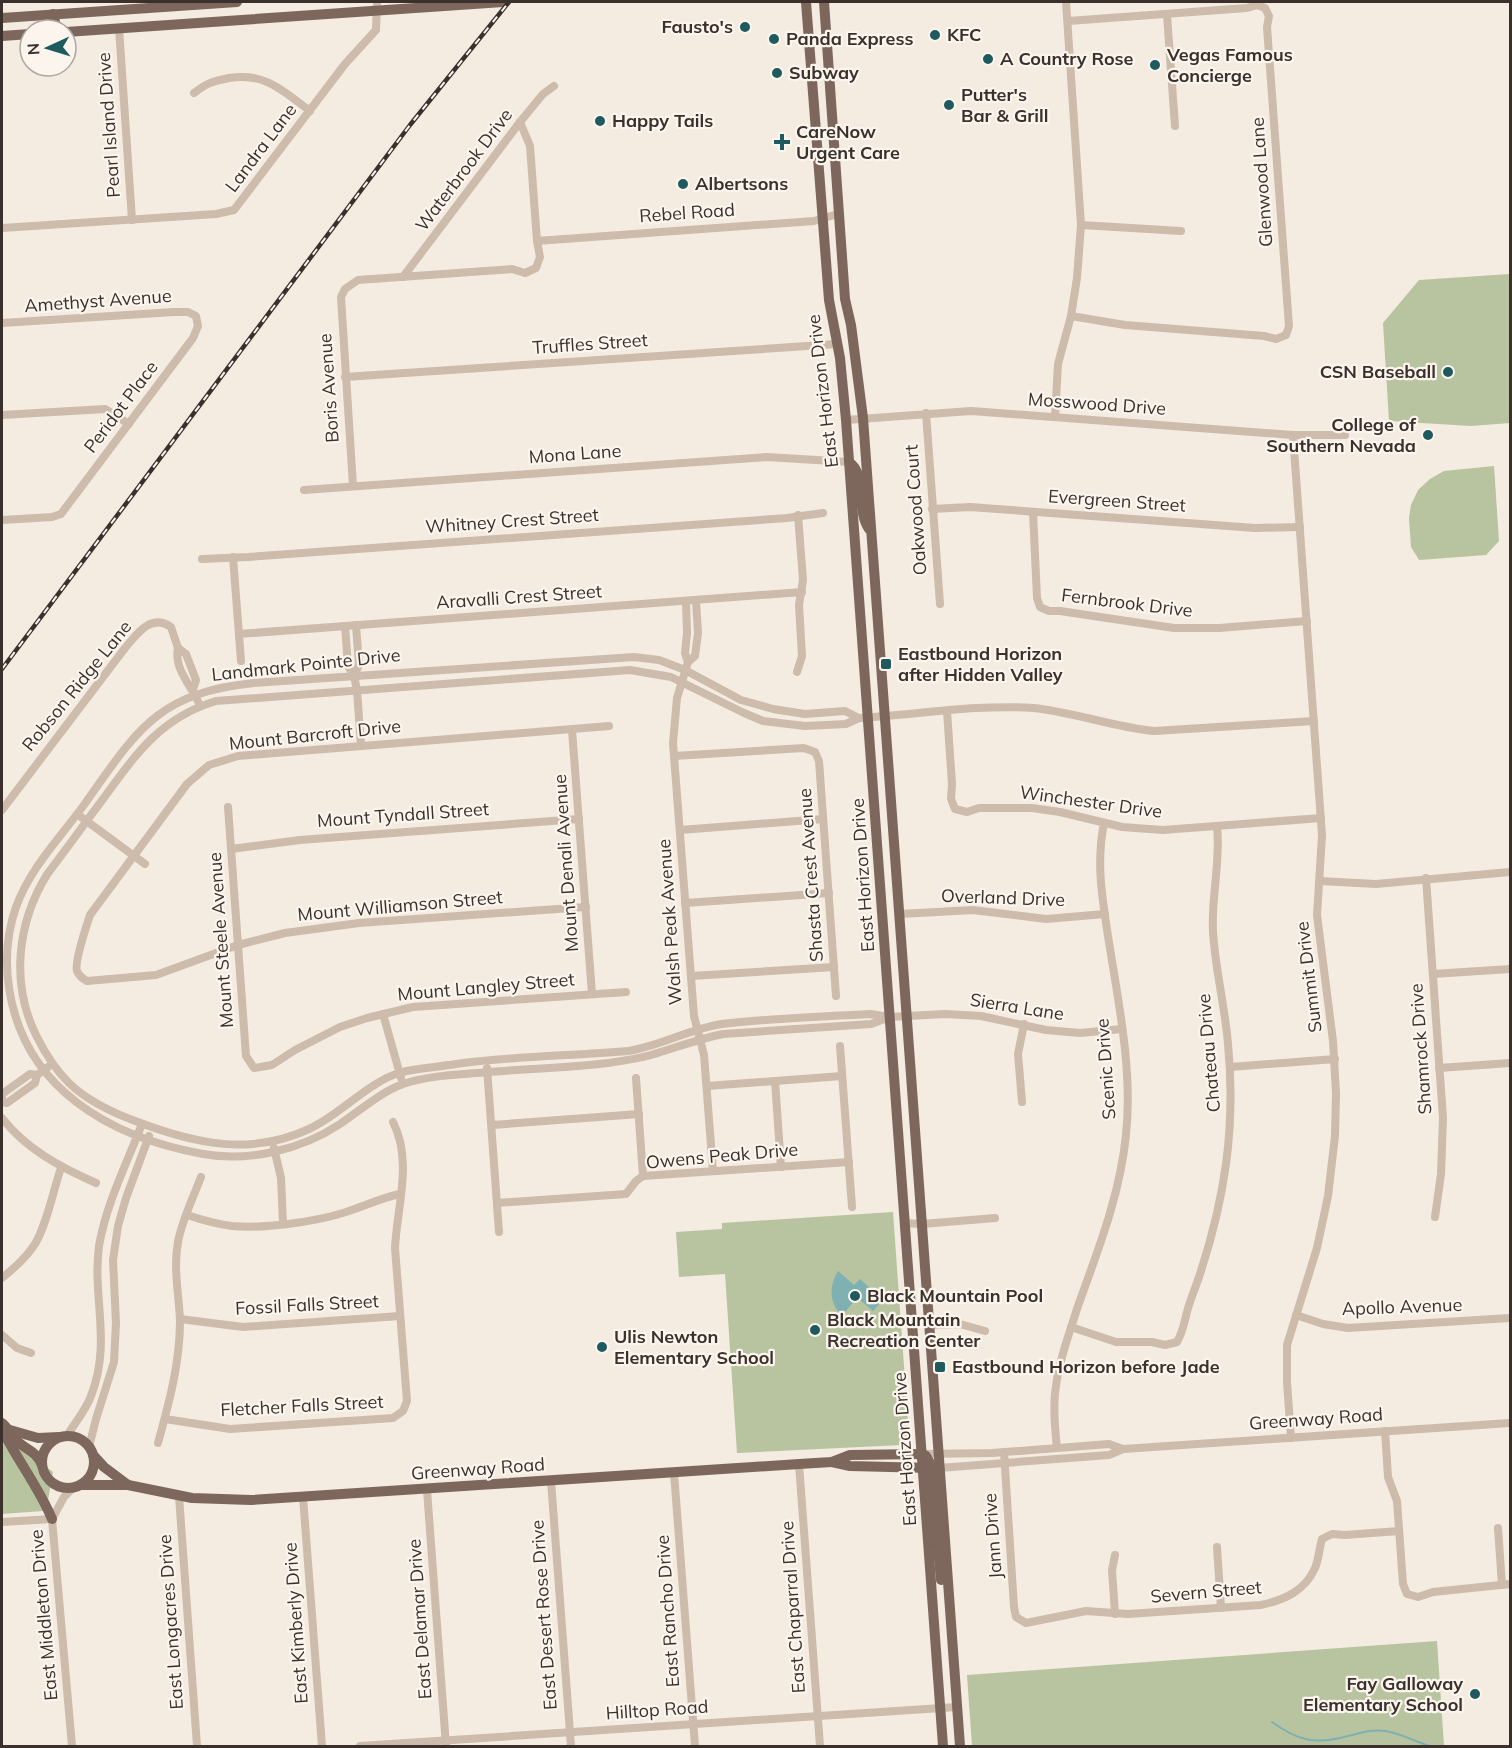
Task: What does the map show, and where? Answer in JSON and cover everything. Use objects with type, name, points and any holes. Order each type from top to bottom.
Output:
[{"type":"main road","points":[[2,18],[237,2]]},
{"type":"main road","points":[[78,31],[378,5],[503,2]]},
{"type":"main road","name":"East Horizon Drive","points":[[806,2],[829,300],[846,420],[864,718],[890,1017],[922,1454]]},
{"type":"main road","name":"East Horizon Drive","points":[[824,2],[845,299],[854,344],[863,418],[939,1455],[931,1468],[943,1746]]},
{"type":"main road","points":[[2,36],[18,35]]},
{"type":"main road","points":[[849,462],[858,472],[862,514],[871,531]]},
{"type":"main road","points":[[4,1427],[38,1438],[76,1437],[91,1451],[92,1472],[77,1486],[57,1486],[44,1474],[38,1457],[4,1427]]},
{"type":"main road","points":[[4,1427],[13,1452],[45,1500],[52,1519]]},
{"type":"main road","points":[[42,1465],[45,1448],[63,1437]]},
{"type":"main road","name":"Greenway Road","points":[[91,1451],[104,1467],[128,1485]]},
{"type":"main road","points":[[922,1454],[928,1459],[931,1468],[940,1577],[948,1597],[960,1746]]},
{"type":"main road","name":"Greenway Road","points":[[832,1462],[850,1455],[922,1454]]},
{"type":"main road","name":"Greenway Road","points":[[77,1486],[128,1485],[179,1496],[230,1501],[832,1462],[850,1466],[931,1468]]},
{"type":"main road","points":[[940,1708],[947,1711],[951,1746]]},
{"type":"street","points":[[1055,417],[1058,364],[1071,316],[1077,278],[1081,225],[1066,2]]},
{"type":"street","name":"Landra Lane","points":[[2,228],[216,214],[234,210],[345,64],[376,30],[378,5]]},
{"type":"street","name":"Glenwood Lane","points":[[1068,21],[1167,15],[1257,5],[1265,8],[1269,16],[1267,27],[1289,326],[1286,335],[1276,339],[1264,336],[1125,325],[1071,316]]},
{"type":"street","points":[[1167,15],[1175,126]]},
{"type":"street","name":"Pearl Island Drive","points":[[119,28],[132,220]]},
{"type":"street","points":[[194,93],[209,82],[251,76],[272,83],[310,111]]},
{"type":"street","name":"Waterbrook Drive","points":[[403,277],[520,122],[543,94],[554,86]]},
{"type":"street","points":[[403,277],[512,269],[525,273],[536,268],[540,257],[530,146],[520,122]]},
{"type":"street","name":"Rebel Road","points":[[537,240],[823,220],[838,214]]},
{"type":"street","points":[[1081,225],[1181,231]]},
{"type":"street","name":"Boris Avenue","points":[[353,486],[341,297],[345,289],[358,280],[403,277]]},
{"type":"street","name":"Amethyst Avenue","points":[[2,323],[174,312],[188,312],[196,316]]},
{"type":"street","name":"Peridot Place","points":[[2,520],[52,517],[61,514],[194,338],[198,326],[196,316]]},
{"type":"street","name":"Truffles Street","points":[[345,377],[837,344]]},
{"type":"street","points":[[2,415],[105,409],[129,424]]},
{"type":"street","name":"Mosswood Drive","points":[[846,420],[971,411],[1293,435],[1345,435]]},
{"type":"street","name":"Oakwood Court","points":[[926,413],[940,604]]},
{"type":"street","name":"Summit Drive","points":[[1291,1438],[1287,1345],[1317,1248],[1328,1196],[1335,1136],[1335,1059],[1318,930],[1322,818],[1293,435]]},
{"type":"street","name":"Mona Lane","points":[[304,490],[767,458],[849,462]]},
{"type":"street","name":"Evergreen Street","points":[[932,509],[970,507],[1255,528],[1300,527]]},
{"type":"street","name":"Fernbrook Drive","points":[[1034,512],[1037,598],[1040,607],[1048,611],[1060,610],[1174,628],[1219,628],[1307,621]]},
{"type":"street","name":"Whitney Crest Street","points":[[202,559],[824,513]]},
{"type":"street","points":[[796,672],[802,656],[799,605],[802,592],[798,515]]},
{"type":"street","points":[[233,557],[241,661]]},
{"type":"street","name":"Aravalli Crest Street","points":[[239,634],[802,592]]},
{"type":"street","name":"Walsh Peak Avenue","points":[[696,601],[698,642],[695,656],[686,666],[677,698],[674,721],[674,756],[691,976],[698,1034],[704,1054],[713,1171]]},
{"type":"street","points":[[686,602],[686,666]]},
{"type":"street","name":"Robson Ridge Lane","points":[[2,810],[125,648],[151,622],[162,622],[171,627],[178,648],[176,657],[187,684],[194,692]]},
{"type":"street","points":[[354,676],[358,665],[356,625]]},
{"type":"street","points":[[345,626],[348,666],[354,676],[357,690],[362,746]]},
{"type":"street","name":"Landmark Pointe Drive","points":[[864,718],[845,711],[805,714],[773,710],[741,700],[686,666],[659,660],[615,657],[227,686],[194,692],[169,707],[143,727],[130,741],[32,873],[15,909],[7,955],[7,978],[11,1005],[23,1038],[40,1073],[65,1094],[90,1113],[137,1135],[204,1154],[229,1157],[275,1151],[314,1138],[338,1125],[386,1092],[403,1084],[433,1077],[634,1059],[721,1024],[876,1014],[890,1017],[907,1016]]},
{"type":"street","name":"Landmark Pointe Drive","points":[[698,1034],[628,1051],[487,1060],[433,1066],[399,1073],[374,1086],[329,1118],[310,1128],[273,1141],[239,1145],[205,1142],[183,1138],[153,1128],[98,1104],[68,1081],[53,1064],[35,1032],[24,1001],[20,974],[23,933],[37,891],[48,873],[138,752],[160,730],[183,714],[200,706],[230,699],[630,670],[657,673],[681,681],[763,721],[805,726],[846,724],[864,718],[1001,708],[1033,708],[1069,713],[1154,731],[1314,721]]},
{"type":"street","points":[[194,692],[200,706]]},
{"type":"street","name":"Winchester Drive","points":[[947,711],[951,798],[955,809],[967,812],[980,808],[1017,806],[1060,812],[1104,823],[1154,829],[1322,818]]},
{"type":"street","name":"Mount Barcroft Drive","points":[[81,978],[77,971],[77,963],[90,915],[187,784],[209,765],[238,756],[609,726]]},
{"type":"street","name":"Mount Denali Avenue","points":[[572,730],[592,994]]},
{"type":"street","name":"Shasta Crest Avenue","points":[[674,756],[804,748],[814,753],[819,761],[836,996]]},
{"type":"street","name":"Mount Steele Avenue","points":[[228,807],[246,1056],[254,1068]]},
{"type":"street","points":[[77,813],[145,864]]},
{"type":"street","name":"Mount Tyndall Street","points":[[231,849],[300,840],[579,819]]},
{"type":"street","points":[[680,830],[824,819]]},
{"type":"street","name":"Scenic Drive","points":[[1057,1448],[1055,1394],[1063,1352],[1111,1213],[1126,1134],[1128,1091],[1122,1029],[1099,862],[1104,823]]},
{"type":"street","name":"Chateau Drive","points":[[1071,1327],[1116,1342],[1152,1342],[1165,1345],[1177,1342],[1183,1332],[1186,1314],[1209,1246],[1223,1190],[1231,1117],[1230,1067],[1213,926],[1213,891],[1218,849],[1217,826]]},
{"type":"street","points":[[1320,881],[1365,884],[1510,872]]},
{"type":"street","name":"Shamrock Drive","points":[[1426,878],[1443,1146],[1435,1217]]},
{"type":"street","points":[[685,903],[829,892]]},
{"type":"street","name":"Mount Williamson Street","points":[[81,978],[94,982],[156,975],[238,945],[285,933],[359,923],[586,907]]},
{"type":"street","name":"Overland Drive","points":[[900,914],[973,910],[1046,919],[1105,914]]},
{"type":"street","points":[[691,976],[834,967]]},
{"type":"street","points":[[1433,974],[1510,969]]},
{"type":"street","name":"Mount Langley Street","points":[[254,1068],[272,1065],[340,1027],[413,1007],[626,992]]},
{"type":"street","points":[[383,1014],[403,1084]]},
{"type":"street","name":"Sierra Lane","points":[[907,1016],[945,1014],[981,1016],[1046,1030],[1080,1034],[1122,1029]]},
{"type":"street","points":[[1022,1102],[1018,1054],[1024,1024]]},
{"type":"street","points":[[840,1046],[852,1207]]},
{"type":"street","points":[[1230,1067],[1335,1059]]},
{"type":"street","points":[[487,1060],[499,1232]]},
{"type":"street","points":[[1439,1068],[1510,1063]]},
{"type":"street","points":[[2,1100],[2,1094],[30,1074],[40,1073],[53,1064]]},
{"type":"street","points":[[706,1086],[842,1076]]},
{"type":"street","points":[[636,1078],[643,1176]]},
{"type":"street","points":[[775,1081],[781,1167]]},
{"type":"street","points":[[492,1125],[639,1114]]},
{"type":"street","points":[[2,1118],[19,1137],[62,1167],[96,1183]]},
{"type":"street","points":[[393,1122],[401,1137],[404,1175],[395,1248],[400,1316]]},
{"type":"street","points":[[63,1437],[83,1414],[98,1371],[102,1337],[98,1271],[102,1229],[142,1124]]},
{"type":"street","points":[[91,1451],[96,1419],[114,1362],[116,1323],[113,1260],[117,1226],[153,1128]]},
{"type":"street","points":[[273,1141],[281,1178],[284,1223]]},
{"type":"street","name":"Owens Peak Drive","points":[[497,1203],[626,1194],[643,1176],[849,1162]]},
{"type":"street","points":[[2,1278],[24,1259],[34,1245],[45,1222],[62,1167]]},
{"type":"street","points":[[158,1443],[174,1382],[180,1319],[176,1285],[178,1240],[201,1177]]},
{"type":"street","points":[[186,1215],[233,1226],[312,1221],[400,1194]]},
{"type":"street","points":[[904,1223],[922,1224],[995,1218]]},
{"type":"street","name":"Apollo Avenue","points":[[1296,1315],[1323,1324],[1348,1328],[1510,1318]]},
{"type":"street","name":"Fossil Falls Street","points":[[180,1319],[243,1327],[400,1316]]},
{"type":"street","name":"Fletcher Falls Street","points":[[165,1419],[202,1426],[237,1428],[393,1418],[404,1411],[406,1401],[400,1316]]},
{"type":"street","points":[[930,1325],[960,1324],[985,1331]]},
{"type":"street","points":[[2,1335],[17,1348],[32,1353]]},
{"type":"street","name":"Greenway Road","points":[[931,1468],[1109,1455],[1123,1449],[1510,1423]]},
{"type":"street","points":[[1385,1431],[1387,1466],[1397,1501],[1403,1584],[1407,1594],[1418,1597],[1433,1592],[1506,1584],[1498,1528]]},
{"type":"street","name":"Greenway Road","points":[[922,1454],[1004,1452],[1109,1444],[1123,1449]]},
{"type":"street","name":"Jann Drive","points":[[1004,1452],[1016,1617]]},
{"type":"street","name":"East Chaparral Drive","points":[[799,1464],[820,1746]]},
{"type":"street","name":"East Rancho Drive","points":[[674,1473],[695,1746]]},
{"type":"street","name":"East Desert Rose Drive","points":[[551,1481],[571,1746]]},
{"type":"street","name":"East Middleton Drive","points":[[72,1746],[52,1519],[64,1497],[77,1486]]},
{"type":"street","name":"East Delamar Drive","points":[[427,1490],[446,1744]]},
{"type":"street","name":"East Longacres Drive","points":[[179,1496],[197,1746]]},
{"type":"street","name":"East Kimberly Drive","points":[[303,1497],[322,1746]]},
{"type":"street","points":[[2,1522],[52,1519]]},
{"type":"street","name":"Severn Street","points":[[1016,1617],[1026,1623],[1086,1611],[1116,1614],[1221,1608],[1277,1602],[1304,1586],[1315,1568],[1322,1539],[1332,1534],[1399,1532]]},
{"type":"street","points":[[1217,1547],[1221,1608]]},
{"type":"street","points":[[1115,1555],[1112,1570],[1116,1614]]},
{"type":"street","name":"Hilltop Road","points":[[360,1746],[446,1744],[570,1732],[957,1707]]},
{"type":"green space","name":"CSN Baseball","points":[[1510,274],[1510,423],[1471,426],[1389,421],[1383,323],[1419,280]]},
{"type":"green space","points":[[1494,466],[1499,541],[1486,555],[1419,560],[1411,547],[1409,518],[1411,505],[1418,490],[1430,479],[1444,471]]},
{"type":"green space","name":"Black Mountain Recreation Center","points":[[893,1212],[909,1436],[907,1442],[902,1445],[737,1453],[725,1274],[679,1277],[676,1232],[722,1229],[722,1223]]},
{"type":"green space","points":[[2,1434],[53,1472],[47,1506],[43,1511],[2,1514]]},
{"type":"green space","points":[[1437,1641],[1444,1746],[972,1746],[967,1675]]},
{"type":"water","name":"Black Mountain Pool","points":[[838,1271],[854,1285],[860,1279],[883,1300],[873,1311],[860,1300],[855,1300],[842,1316],[835,1306],[832,1294],[833,1283]]},
{"type":"waterway","points":[[1272,1722],[1308,1740],[1337,1739],[1380,1731],[1391,1732],[1430,1746]]},
{"type":"railway","points":[[2,669],[410,125],[509,2]]},
{"type":"place","name":"Fausto's","points":[[745,27]]},
{"type":"place","name":"KFC","points":[[935,35]]},
{"type":"place","name":"Panda Express","points":[[774,39]]},
{"type":"place","name":"A Country Rose","points":[[988,59]]},
{"type":"place","name":"Vegas Famous Concierge","points":[[1155,65]]},
{"type":"place","name":"Subway","points":[[777,73]]},
{"type":"place","name":"Putter's Bar & Grill","points":[[949,105]]},
{"type":"place","name":"Happy Tails","points":[[600,121]]},
{"type":"place","name":"CareNow Urgent Care","points":[[782,142]]},
{"type":"place","name":"Albertsons","points":[[683,184]]},
{"type":"place","name":"CSN Baseball","points":[[1448,372]]},
{"type":"place","name":"College of Southern Nevada","points":[[1428,435]]},
{"type":"place","name":"Eastbound Horizon after Hidden Valley","points":[[886,664]]},
{"type":"place","name":"Black Mountain Pool","points":[[855,1296]]},
{"type":"place","name":"Black Mountain Recreation Center","points":[[815,1330]]},
{"type":"place","name":"Ulis Newton Elementary School","points":[[602,1347]]},
{"type":"place","name":"Eastbound Horizon before Jade","points":[[940,1367]]},
{"type":"place","name":"Fay Galloway Elementary School","points":[[1475,1694]]}]
